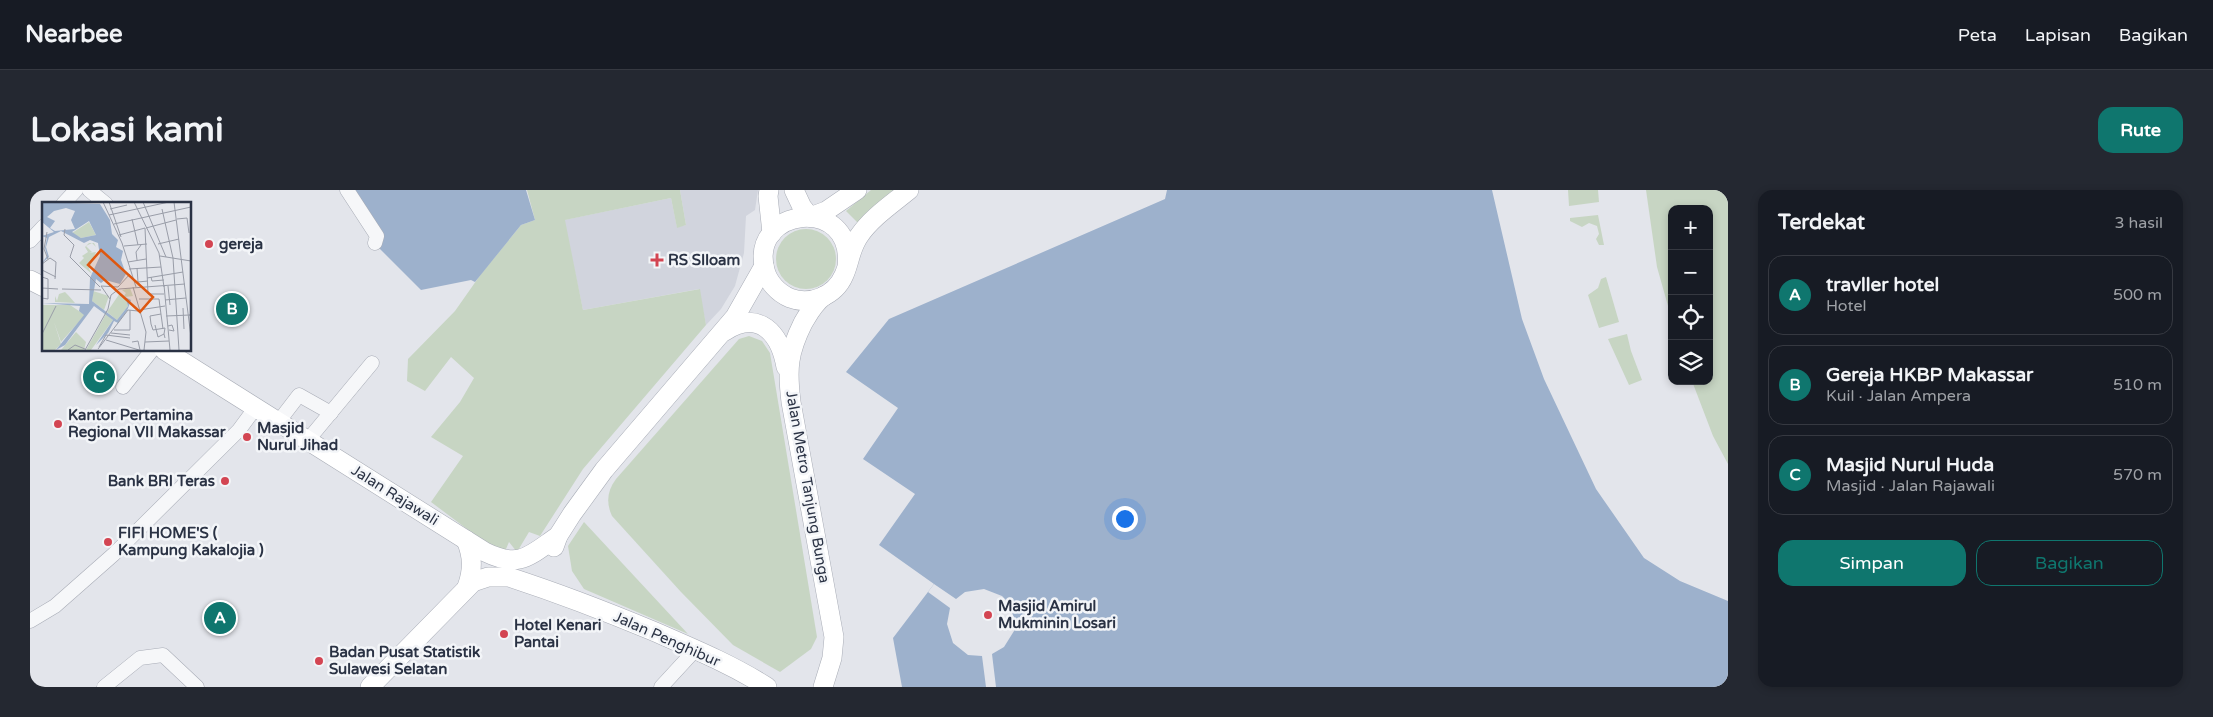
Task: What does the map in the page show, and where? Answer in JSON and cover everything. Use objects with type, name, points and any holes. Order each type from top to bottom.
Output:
[{"type":"main road","points":[[769,190],[772,233]]},
{"type":"main road","points":[[794,190],[802,208],[810,216],[825,221],[837,231],[847,252],[847,267]]},
{"type":"main road","points":[[856,190],[826,211],[785,222],[772,233],[763,257],[764,266],[770,282],[783,294],[799,300],[816,299],[824,296],[839,284],[847,267],[853,246],[864,229],[909,190]]},
{"type":"main road","points":[[370,687],[473,582],[488,576],[509,578],[536,565],[546,557],[553,548],[558,536],[604,470],[735,317],[764,266]]},
{"type":"main road","points":[[30,280],[42,286]]},
{"type":"main road","name":"Jalan Metro Tanjung Bunga","points":[[823,687],[832,658],[834,638],[791,402],[788,374],[792,346],[808,314],[824,296]]},
{"type":"main road","points":[[722,333],[734,325],[744,322],[758,323],[768,328],[780,344],[788,374]]},
{"type":"main road","name":"Jalan Rajawali","points":[[174,353],[279,422],[500,560],[513,561],[528,557],[558,536]]},
{"type":"main road","points":[[466,540],[472,558],[472,568],[467,587]]},
{"type":"main road","name":"Jalan Penghibur","points":[[509,578],[576,600],[696,649],[767,687]]},
{"type":"street","points":[[65,202],[76,190]]},
{"type":"street","points":[[89,190],[104,202]]},
{"type":"street","points":[[347,190],[362,215],[375,231],[377,236],[375,243]]},
{"type":"street","points":[[30,241],[42,228]]},
{"type":"street","points":[[124,387],[151,351]]},
{"type":"street","points":[[308,440],[372,363]]},
{"type":"street","points":[[279,422],[299,395],[331,414]]},
{"type":"street","points":[[30,621],[55,606],[114,554],[239,430],[256,407]]},
{"type":"street","points":[[661,687],[696,649]]},
{"type":"street","points":[[104,687],[140,658],[163,654],[197,687]]},
{"type":"shaded area","name":"RS SIloam","points":[[680,190],[758,190],[755,210],[746,216],[744,253],[735,286],[721,309],[706,325],[699,289],[583,310],[564,220],[671,198],[677,227],[686,225]]},
{"type":"green space","points":[[527,190],[680,190],[686,225],[677,228],[671,198],[565,220],[583,310],[700,289],[706,325],[583,469],[540,536],[529,532],[517,552],[509,542],[503,556],[431,502],[463,456],[431,437],[460,402],[474,378],[451,357],[425,391],[407,381],[408,359],[455,311],[481,274],[521,225],[535,220]]},
{"type":"green space","points":[[871,190],[896,190],[858,223],[846,211]]},
{"type":"green space","points":[[1568,190],[1598,190],[1599,202],[1569,206]]},
{"type":"green space","points":[[1646,190],[1728,190],[1728,464],[1713,436],[1694,385],[1713,385],[1713,205],[1668,205],[1668,306],[1657,267]]},
{"type":"green space","points":[[1598,215],[1604,245],[1599,245],[1596,239],[1599,234],[1597,226],[1589,223],[1582,227],[1570,221],[1570,218]]},
{"type":"green space","points":[[800,229],[812,229],[823,234],[831,242],[836,253],[834,271],[823,284],[812,289],[800,289],[789,284],[781,276],[776,265],[776,253],[781,242],[789,234]]},
{"type":"green space","points":[[1606,277],[1619,322],[1599,328],[1588,295],[1598,288],[1601,279]]},
{"type":"green space","points":[[1627,334],[1642,380],[1629,385],[1608,339]]},
{"type":"green space","points":[[749,336],[762,341],[770,353],[817,637],[811,649],[780,672],[733,645],[681,592],[612,516],[608,502],[609,493],[616,479],[739,339]]},
{"type":"green space","points":[[584,522],[688,634],[584,589],[572,571],[568,546]]},
{"type":"water","points":[[351,190],[526,190],[535,220],[521,225],[475,282],[471,280],[421,290],[379,248]]},
{"type":"water","points":[[1167,190],[1492,190],[1522,319],[1544,379],[1596,489],[1644,558],[1680,581],[1728,601],[1728,687],[902,687],[893,638],[934,584],[879,545],[915,494],[863,459],[898,408],[846,372],[889,319],[1165,199]]},
{"type":"pier","points":[[934,584],[956,599],[965,592],[984,589],[1002,596],[1009,603],[1015,621],[1014,631],[1004,647],[992,654],[996,687],[986,687],[982,656],[968,655],[953,643],[947,624],[950,608],[928,592]]},
{"type":"place","name":"gereja","points":[[209,244]]},
{"type":"place","name":"RS SIloam","points":[[657,260]]},
{"type":"place","name":"Gereja HKBP Makassar","points":[[232,309]]},
{"type":"place","name":"Masjid Nurul Huda","points":[[99,377]]},
{"type":"place","name":"Kantor Pertamina Regional VII Makassar","points":[[58,424]]},
{"type":"place","name":"Masjid Nurul Jihad","points":[[247,437]]},
{"type":"place","name":"Bank BRI Teras","points":[[225,481]]},
{"type":"place","name":"FIFI HOME'S ( Kampung Kakalojia )","points":[[108,542]]},
{"type":"place","name":"Masjid Amirul Mukminin Losari","points":[[988,615]]},
{"type":"place","name":"travller hotel","points":[[220,618]]},
{"type":"place","name":"Hotel Kenari Pantai","points":[[504,634]]},
{"type":"place","name":"Badan Pusat Statistik Sulawesi Selatan","points":[[319,661]]}]
